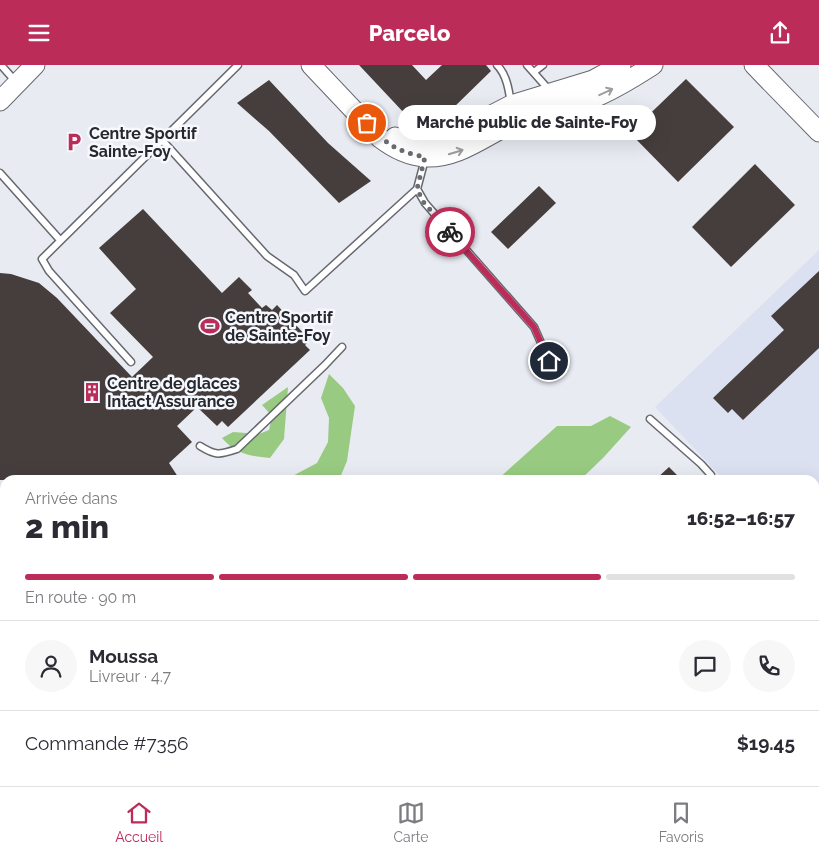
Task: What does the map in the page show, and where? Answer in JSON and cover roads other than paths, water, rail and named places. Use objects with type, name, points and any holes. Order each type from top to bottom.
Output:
[{"type":"street","points":[[0,101],[35,65]]},
{"type":"street","points":[[311,65],[367,123],[398,139],[415,143],[440,156],[462,151],[520,120],[590,100],[626,82],[653,65]]},
{"type":"street","points":[[426,150],[511,105],[593,80],[621,65]]},
{"type":"street","points":[[754,65],[819,132]]},
{"type":"lane","points":[[1,65],[17,83]]},
{"type":"lane","points":[[131,362],[49,271],[42,259],[238,65]]},
{"type":"lane","points":[[497,65],[502,70],[509,89],[511,105]]},
{"type":"lane","points":[[527,65],[553,93]]},
{"type":"lane","points":[[534,72],[543,65]]},
{"type":"lane","points":[[162,140],[267,256],[294,275],[305,291],[417,189],[426,150]]},
{"type":"lane","points":[[0,173],[60,240]]},
{"type":"lane","points":[[417,189],[424,203],[534,327],[549,361]]},
{"type":"lane","points":[[200,446],[213,454],[222,454],[237,449],[299,391],[342,347]]},
{"type":"lane","points":[[650,419],[711,475]]},
{"type":"place","name":"Marché public de Sainte-Foy","points":[[367,123]]},
{"type":"place","name":"Centre Sportif Sainte-Foy","points":[[74,142]]},
{"type":"place","name":"Centre Sportif de Sainte-Foy","points":[[210,326]]},
{"type":"place","name":"Centre de glaces Intact Assurance","points":[[92,392]]}]
